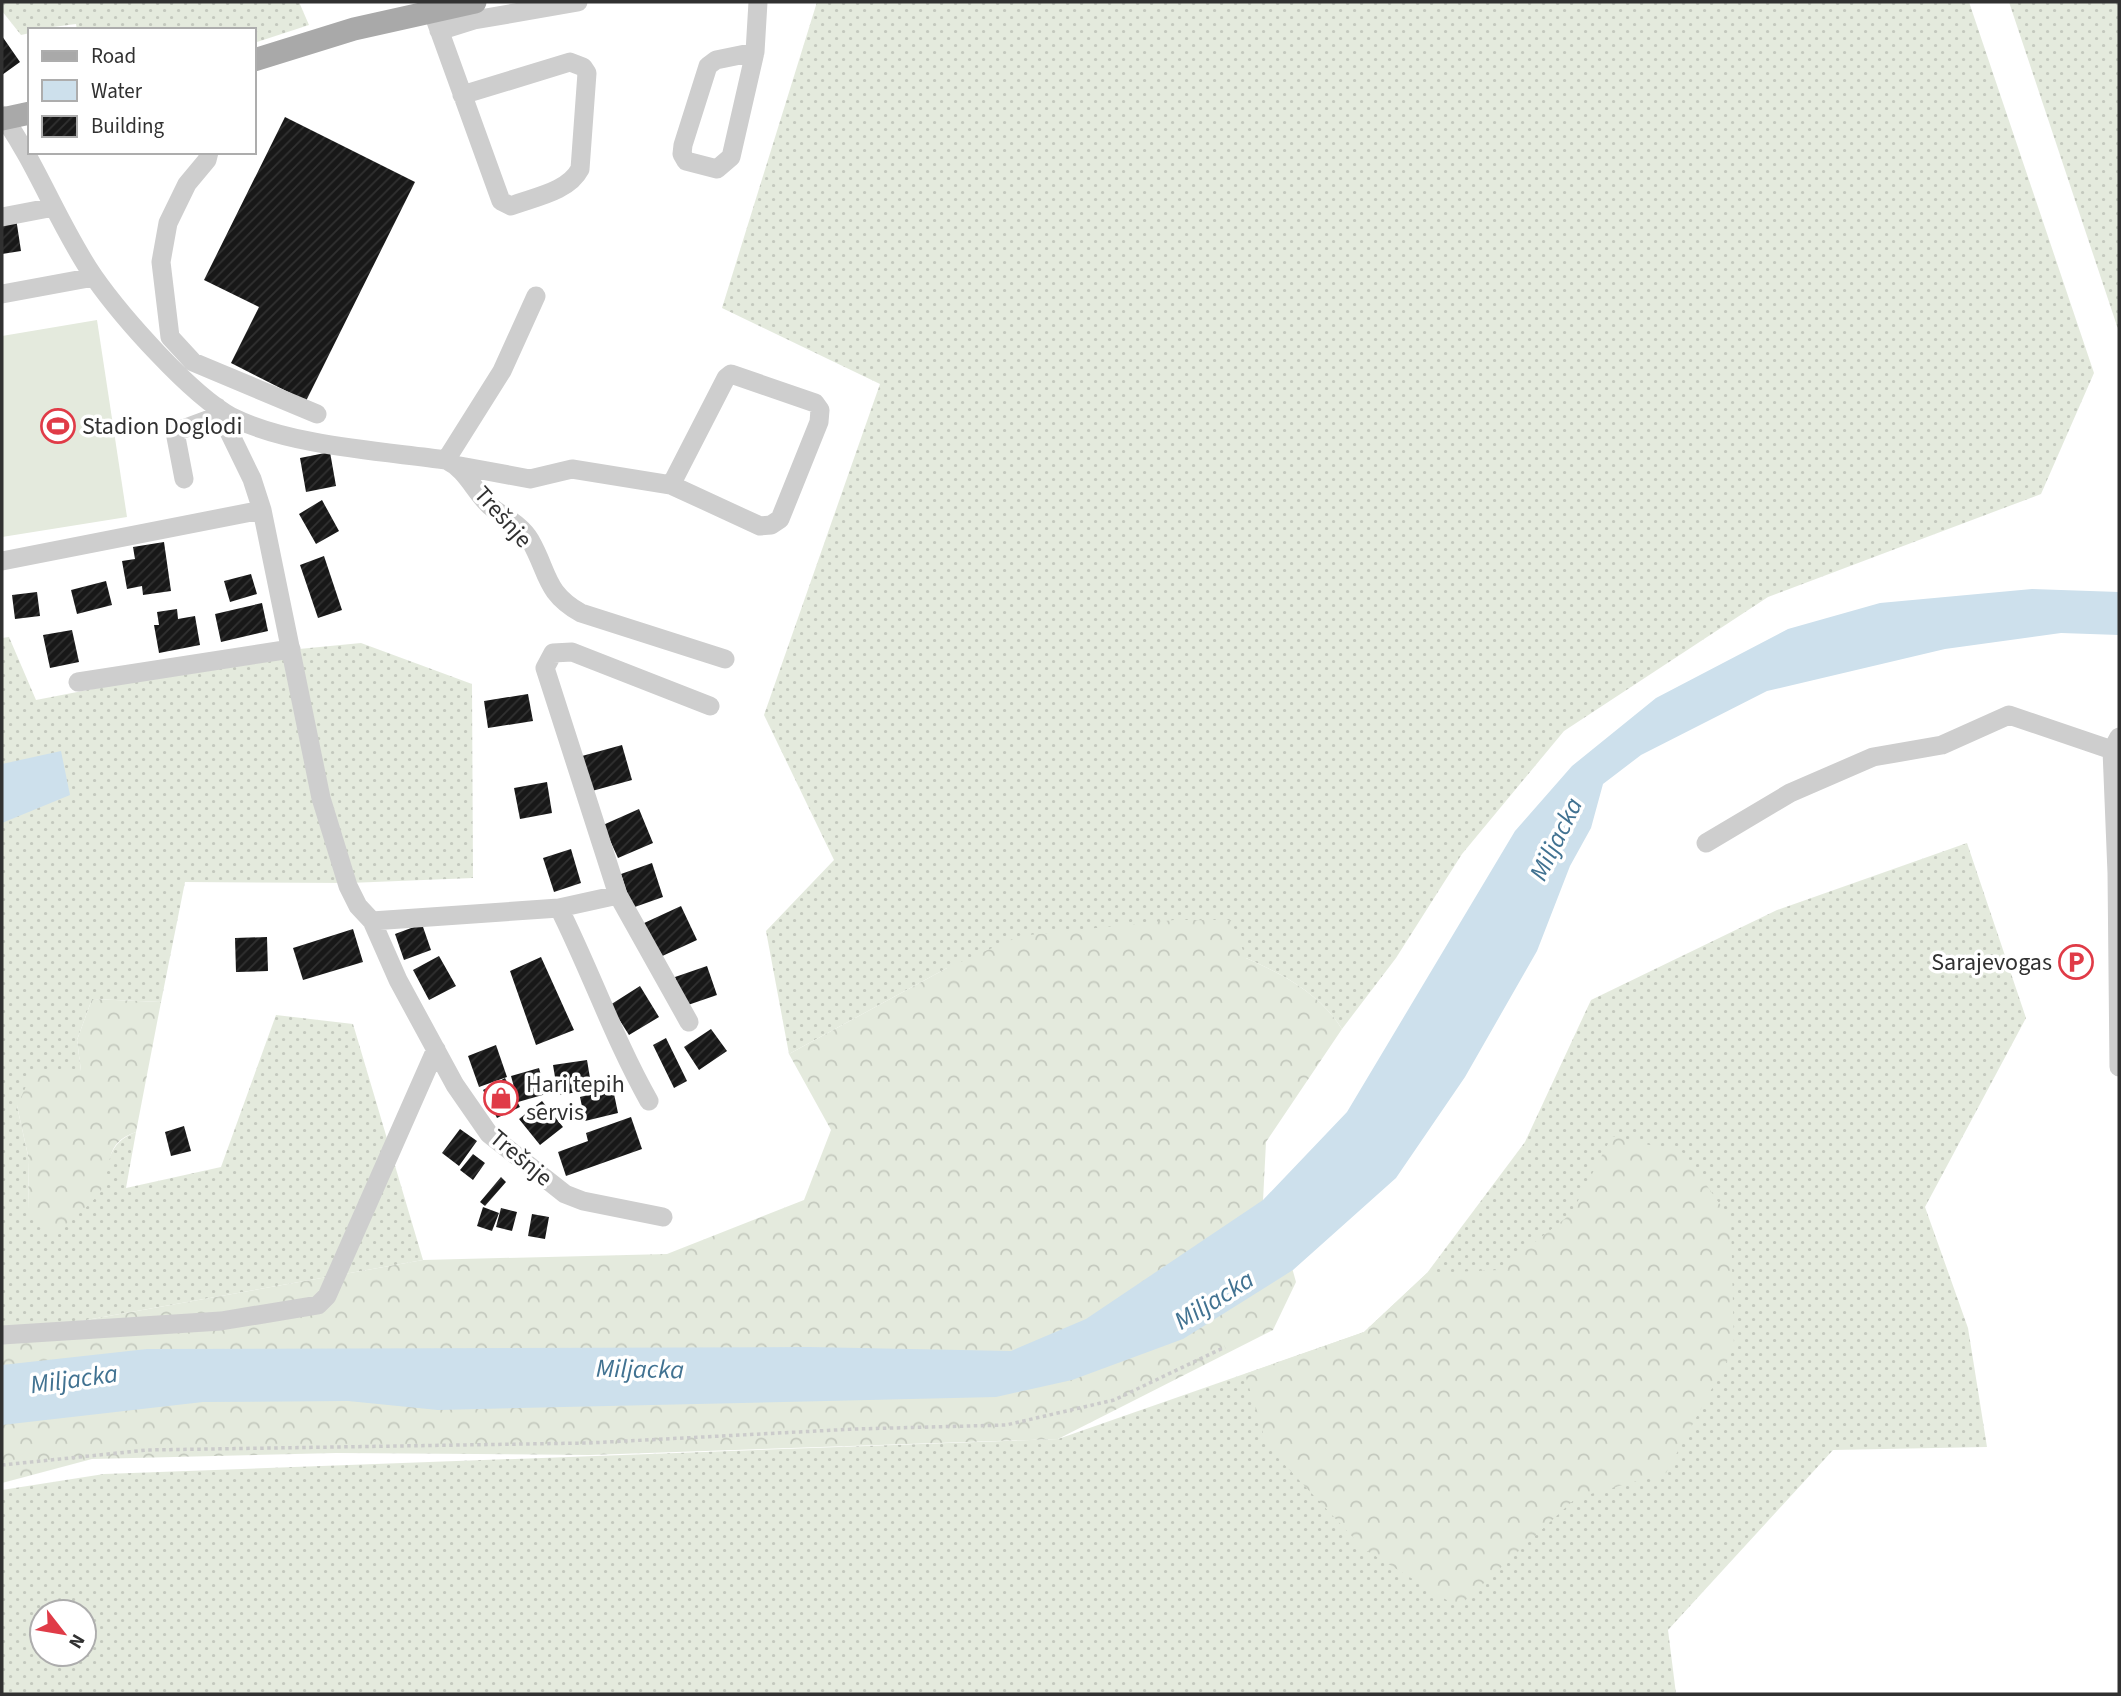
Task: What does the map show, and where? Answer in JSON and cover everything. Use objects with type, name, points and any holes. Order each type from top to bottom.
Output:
[{"type":"main road","points":[[256,59],[354,29],[436,22],[475,2]]},
{"type":"main road","points":[[3,117],[28,113]]},
{"type":"street","points":[[462,95],[570,62],[583,66],[587,73],[580,169],[567,185],[512,206],[501,201],[462,95],[436,22],[474,20],[578,2]]},
{"type":"street","points":[[755,52],[716,60],[708,66],[683,145],[682,154],[687,161],[717,169],[731,157],[755,52],[758,2]]},
{"type":"street","name":"Trešnje","points":[[3,117],[94,277],[149,344],[219,411],[242,421],[307,440],[453,463],[489,505],[530,539],[545,578],[564,604],[580,613],[724,659]]},
{"type":"street","points":[[208,154],[207,160],[187,184],[168,223],[161,262],[170,337],[193,362],[317,414]]},
{"type":"street","points":[[2,218],[54,206]]},
{"type":"street","points":[[2,294],[94,277]]},
{"type":"street","points":[[536,296],[502,372],[453,463],[530,479],[572,469],[671,485],[760,526],[771,525],[780,519],[819,422],[820,410],[815,403],[731,374],[726,377],[671,485]]},
{"type":"street","points":[[184,479],[176,432],[219,411]]},
{"type":"street","name":"Trešnje","points":[[219,411],[252,479],[262,510],[321,798],[348,886],[358,906],[372,921],[398,980],[454,1085],[489,1134],[547,1181],[583,1202],[663,1217]]},
{"type":"street","points":[[2,561],[262,510]]},
{"type":"street","points":[[78,682],[291,649]]},
{"type":"street","points":[[689,1022],[618,895],[545,668],[547,660],[562,650],[572,652],[710,706]]},
{"type":"street","points":[[1706,843],[1790,793],[1873,757],[1942,745],[2009,715],[2116,744],[2119,1067]]},
{"type":"street","points":[[372,921],[559,908],[618,895]]},
{"type":"street","points":[[559,908],[586,961],[621,1052],[649,1101]]},
{"type":"street","points":[[2,1335],[221,1321],[318,1305],[327,1296],[436,1049]]},
{"type":"path","points":[[2,1465],[147,1450],[588,1443],[855,1429],[1006,1425],[1114,1400],[1225,1347]]},
{"type":"green space","points":[[2,2],[299,2],[309,25],[256,42],[256,28],[77,28],[76,24],[28,28],[28,33],[21,35],[2,11]]},
{"type":"green space","points":[[817,2],[1969,2],[2094,373],[2041,494],[1768,597],[1564,731],[1462,854],[1396,958],[1342,1029],[1323,1006],[1300,987],[1246,958],[947,968],[789,1054],[766,931],[834,860],[764,715],[880,384],[722,308]]},
{"type":"green space","points":[[2009,2],[2119,2],[2119,332]]},
{"type":"green space","name":"Stadion Doglodi","points":[[97,320],[127,517],[2,537],[2,336]]},
{"type":"green space","points":[[9,637],[36,700],[299,649],[361,643],[472,684],[473,878],[349,883],[185,882],[161,1002],[92,999],[77,1040],[81,1071],[17,1106],[29,1160],[28,1209],[100,1192],[114,1149],[127,1136],[136,1132],[126,1188],[221,1167],[276,1015],[353,1024],[423,1260],[2,1335],[2,638]]},
{"type":"green space","points":[[1967,843],[2026,1018],[1925,1207],[1968,1328],[1987,1447],[1833,1450],[1668,1630],[1676,1694],[2,1694],[2,1490],[104,1474],[1058,1439],[1364,1332],[1427,1273],[1525,1142],[1591,1000],[1777,910]]},
{"type":"green space","points":[[1174,920],[1231,920],[1246,958],[1300,987],[1323,1006],[1342,1029],[1266,1142],[1263,1201],[1282,1232],[1296,1282],[1273,1330],[1058,1439],[590,1455],[336,1453],[92,1459],[2,1483],[2,1335],[423,1260],[667,1254],[804,1200],[831,1130],[789,1054],[947,968],[1019,936]]},
{"type":"green space","points":[[92,999],[161,1002],[136,1132],[118,1142],[113,1149],[105,1181],[97,1196],[52,1236],[28,1209],[29,1160],[17,1106],[34,1069],[81,1071],[77,1040]]},
{"type":"green space","points":[[1612,1136],[1684,1153],[1731,1220],[1734,1348],[1666,1473],[1576,1498],[1458,1607],[1364,1549],[1267,1446],[1245,1374],[1364,1332],[1427,1273],[1499,1270],[1571,1214]]},
{"type":"water","name":"Miljacka","points":[[2032,589],[2119,592],[2119,635],[2061,633],[1945,649],[1767,691],[1641,755],[1603,784],[1591,828],[1570,866],[1537,951],[1465,1077],[1396,1178],[1293,1270],[1183,1339],[1072,1380],[996,1397],[438,1410],[348,1401],[203,1402],[2,1425],[2,1365],[147,1349],[809,1347],[1011,1351],[1086,1319],[1263,1200],[1347,1112],[1515,831],[1572,766],[1656,698],[1788,629],[1880,603]]},
{"type":"water","points":[[61,751],[70,795],[2,823],[2,764]]},
{"type":"building","points":[[2,36],[20,62],[2,75]]},
{"type":"building","points":[[285,117],[415,182],[306,401],[231,363],[259,307],[204,280]]},
{"type":"building","points":[[16,218],[21,251],[2,254],[2,220]]},
{"type":"building","points":[[330,452],[336,486],[306,492],[300,458]]},
{"type":"building","points":[[322,500],[339,531],[316,544],[299,514]]},
{"type":"building","points":[[164,542],[171,591],[143,595],[142,586],[127,589],[122,561],[135,559],[133,547]]},
{"type":"building","points":[[324,556],[342,610],[318,618],[300,565]]},
{"type":"building","points":[[251,574],[257,594],[230,602],[224,581]]},
{"type":"building","points":[[106,581],[112,605],[77,614],[71,590]]},
{"type":"building","points":[[37,592],[40,616],[15,619],[12,595]]},
{"type":"building","points":[[262,603],[268,631],[221,642],[215,614]]},
{"type":"building","points":[[177,609],[178,619],[195,616],[200,645],[159,653],[154,625],[159,625],[157,612]]},
{"type":"building","points":[[72,630],[79,662],[50,668],[43,635]]},
{"type":"building","points":[[528,694],[533,721],[488,728],[484,701]]},
{"type":"building","points":[[622,745],[632,780],[592,791],[582,756]]},
{"type":"building","points":[[547,782],[552,813],[520,819],[514,788]]},
{"type":"building","points":[[639,809],[653,843],[618,858],[603,825]]},
{"type":"building","points":[[571,849],[581,883],[554,892],[543,858]]},
{"type":"building","points":[[652,863],[663,897],[632,908],[621,874]]},
{"type":"building","points":[[681,906],[697,940],[658,958],[642,924]]},
{"type":"building","points":[[422,924],[431,950],[404,960],[395,934]]},
{"type":"building","points":[[353,929],[363,962],[303,980],[293,948]]},
{"type":"building","points":[[267,937],[268,971],[236,972],[235,938]]},
{"type":"building","points":[[439,956],[456,986],[429,1000],[413,970]]},
{"type":"building","points":[[541,957],[574,1030],[536,1045],[510,971]]},
{"type":"building","points":[[707,966],[717,995],[685,1006],[675,977]]},
{"type":"building","points":[[640,986],[659,1017],[629,1035],[610,1005]]},
{"type":"building","points":[[711,1029],[727,1051],[699,1070],[684,1047]]},
{"type":"building","points":[[666,1038],[687,1081],[674,1088],[653,1045]]},
{"type":"building","points":[[496,1045],[507,1077],[479,1087],[468,1056]]},
{"type":"building","points":[[587,1060],[592,1090],[558,1095],[553,1065]]},
{"type":"building","points":[[539,1068],[546,1094],[518,1102],[511,1076]]},
{"type":"building","name":"Hari tepih servis","points":[[505,1078],[520,1107],[497,1118],[483,1090]]},
{"type":"building","points":[[613,1089],[618,1113],[585,1121],[580,1097]]},
{"type":"building","points":[[542,1101],[563,1127],[540,1145],[519,1119]]},
{"type":"building","points":[[631,1117],[642,1149],[566,1176],[558,1152],[588,1141],[586,1133]]},
{"type":"building","points":[[184,1126],[191,1151],[171,1156],[165,1132]]},
{"type":"building","points":[[460,1129],[477,1141],[459,1166],[442,1153]]},
{"type":"building","points":[[473,1154],[485,1163],[473,1180],[460,1170]]},
{"type":"building","points":[[501,1177],[506,1182],[485,1206],[480,1202]]},
{"type":"building","points":[[483,1207],[499,1213],[492,1231],[477,1226]]},
{"type":"building","points":[[501,1208],[517,1212],[512,1231],[496,1227]]},
{"type":"building","points":[[532,1214],[549,1217],[545,1239],[528,1236]]},
{"type":"place","name":"Stadion Doglodi","points":[[58,426]]},
{"type":"place","name":"Sarajevogas","points":[[2076,962]]},
{"type":"place","name":"Hari tepih servis","points":[[501,1098]]}]
